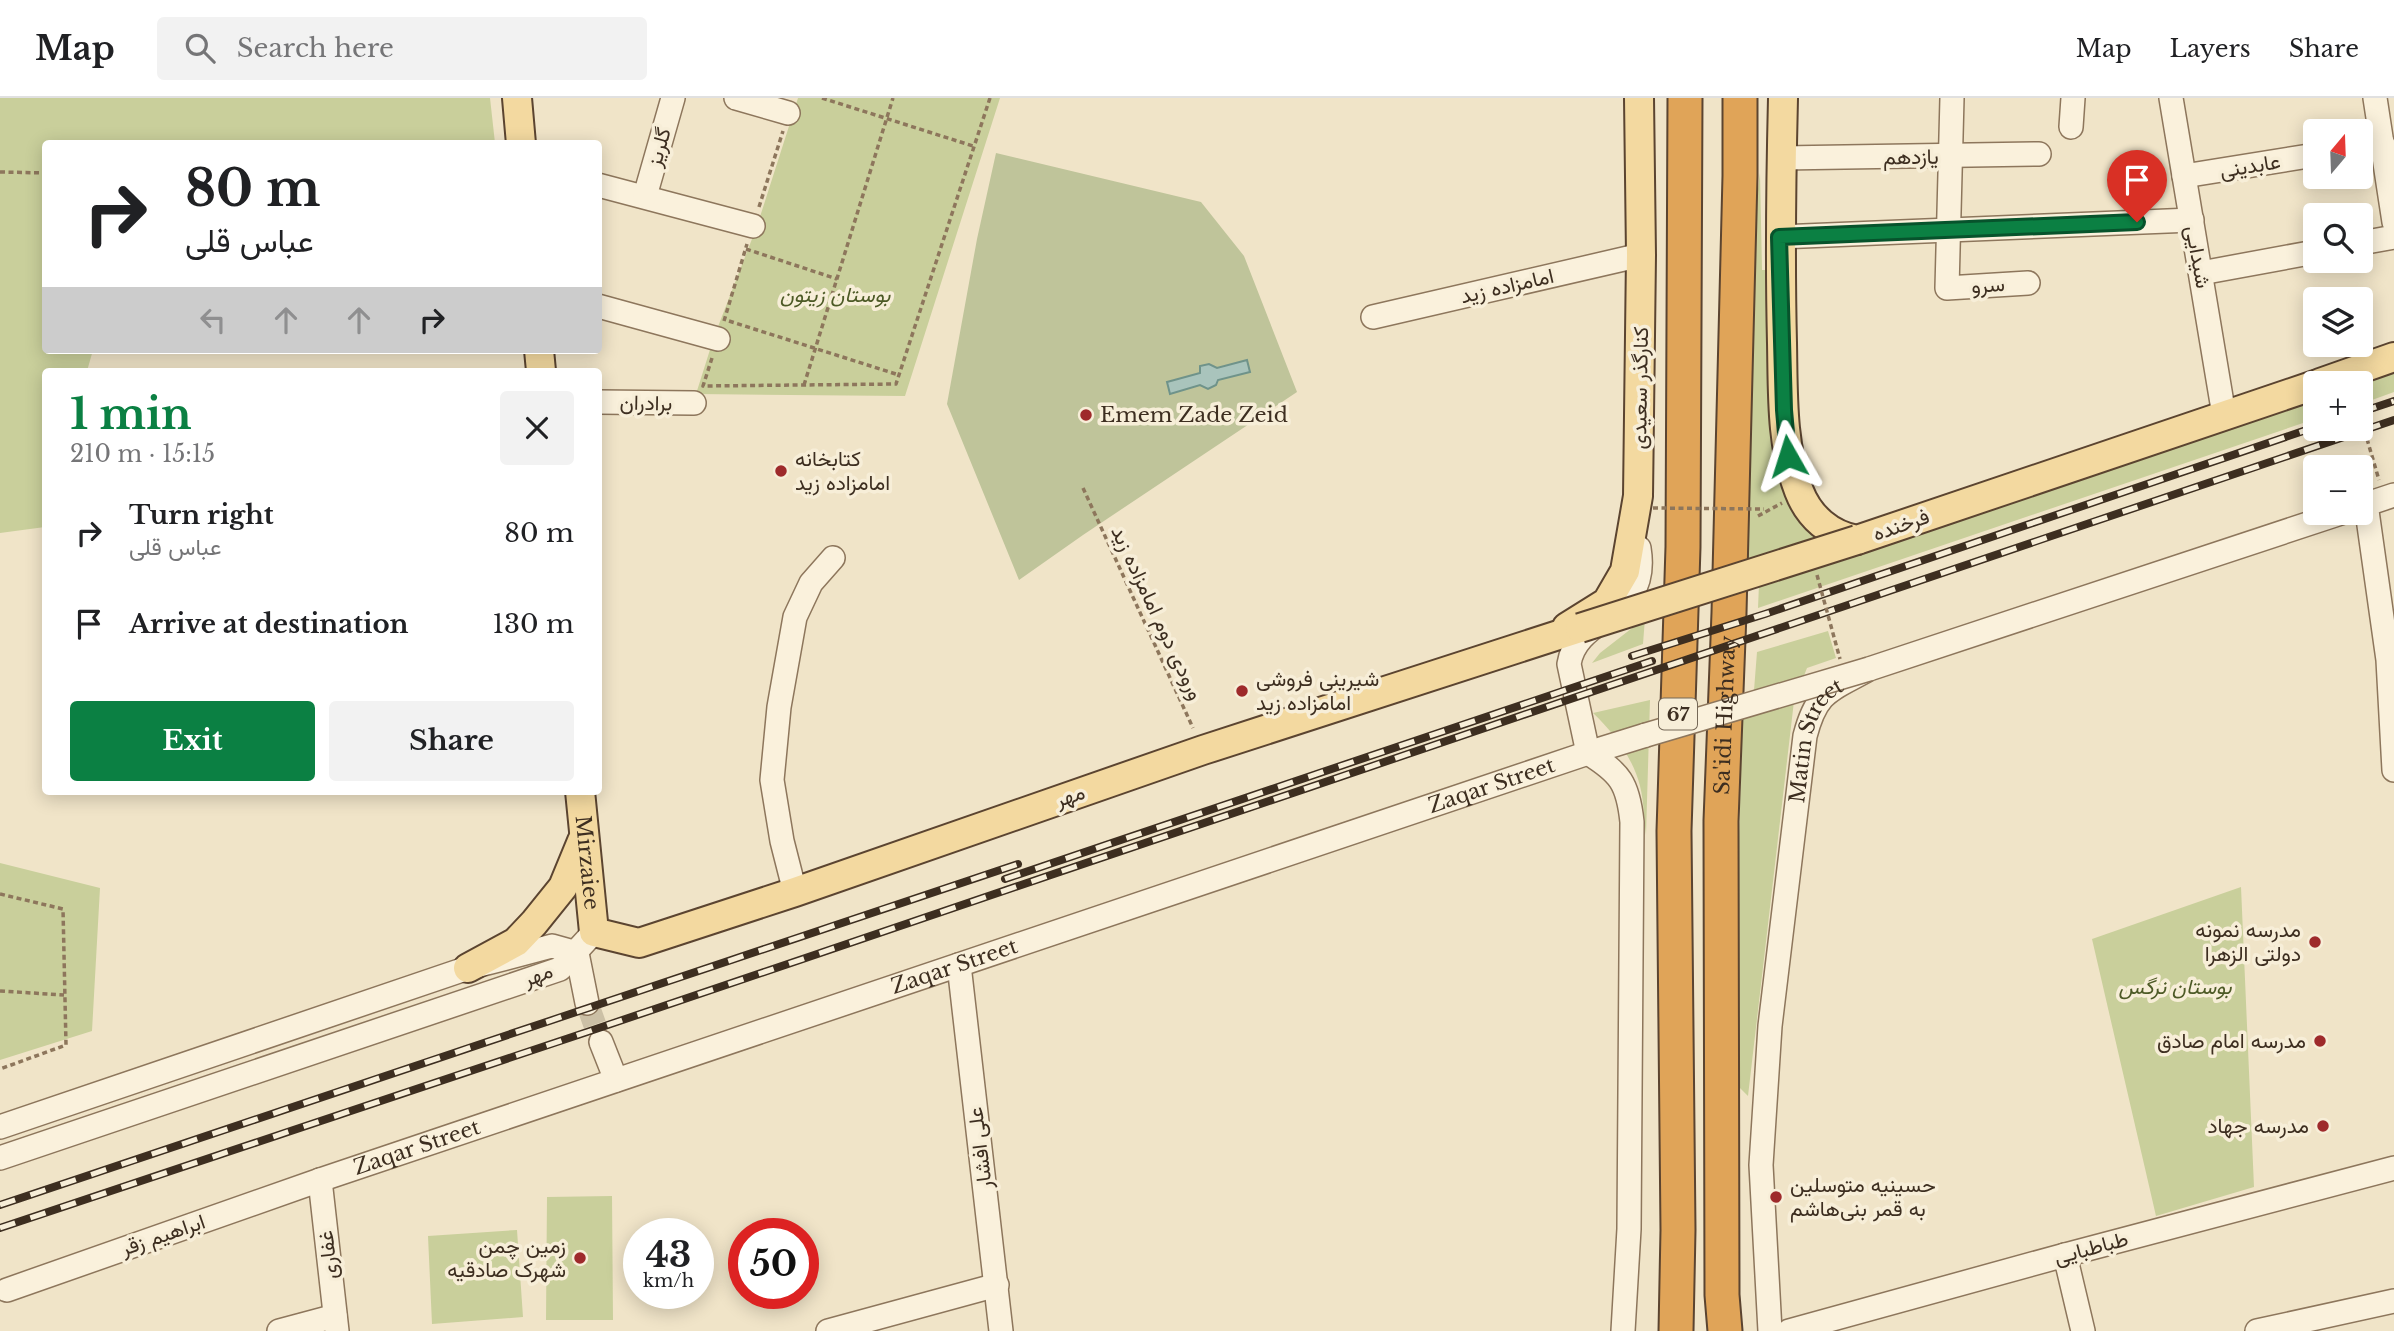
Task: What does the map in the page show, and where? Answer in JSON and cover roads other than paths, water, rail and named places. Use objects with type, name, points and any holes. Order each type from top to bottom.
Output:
[{"type":"highway","name":"67","points":[[1676,1331],[1678,1230],[1674,831],[1684,547],[1685,98]]},
{"type":"highway","name":"Sa'idi Highway","points":[[1725,1331],[1722,1295],[1721,821],[1729,613],[1740,98]]},
{"type":"main road","points":[[517,98],[521,140]]},
{"type":"main road","name":"کنارگذر سعیدی","points":[[1547,639],[1607,602],[1625,571],[1633,535],[1639,496],[1642,255],[1639,98]]},
{"type":"main road","name":"فرخنده","points":[[1783,98],[1779,237],[1784,410],[1788,456],[1799,493],[1811,513],[1826,528],[1841,537],[1857,540],[2303,389]]},
{"type":"main road","name":"فرخنده","points":[[2355,371],[2394,357]]},
{"type":"main road","points":[[1547,639],[1857,540]]},
{"type":"main road","name":"مهر","points":[[585,942],[639,943],[795,892],[1203,750],[1547,639]]},
{"type":"main road","name":"Mirzaiee","points":[[580,795],[584,835],[585,942]]},
{"type":"main road","points":[[468,968],[516,942],[534,923],[563,887],[584,835]]},
{"type":"street","name":"گلریز","points":[[645,196],[673,98]]},
{"type":"street","points":[[736,98],[788,113]]},
{"type":"street","points":[[1947,230],[1952,157],[1952,98]]},
{"type":"street","points":[[2071,127],[2073,98]]},
{"type":"street","name":"شیدایی","points":[[2171,98],[2224,415]]},
{"type":"street","points":[[2373,130],[2375,98]]},
{"type":"street","points":[[2373,149],[2394,222]]},
{"type":"street","name":"یازدهم","points":[[1782,159],[2039,154]]},
{"type":"street","name":"عابدینی","points":[[2184,176],[2303,157]]},
{"type":"street","points":[[602,186],[753,226]]},
{"type":"street","points":[[1779,237],[2192,220]]},
{"type":"street","name":"سرو","points":[[1947,230],[1947,288],[2028,283]]},
{"type":"street","points":[[2373,241],[2394,237]]},
{"type":"street","points":[[2201,273],[2303,254]]},
{"type":"street","name":"امامزاده زید","points":[[1373,317],[1642,255]]},
{"type":"street","points":[[602,307],[721,329]]},
{"type":"street","name":"برادران","points":[[602,402],[699,395]]},
{"type":"street","points":[[2376,501],[2391,659],[2394,770]]},
{"type":"street","name":"Matin Street","points":[[1770,1331],[1761,1165],[1770,1026],[1805,736],[1815,705],[1823,695],[1869,670],[2305,525]]},
{"type":"street","points":[[1623,1331],[1629,1229],[1632,822],[1630,799],[1625,785],[1611,768],[1588,753],[1569,664],[1571,650],[1580,637],[1609,618],[1633,594],[1640,550],[1633,535]]},
{"type":"street","points":[[795,892],[782,841],[772,780],[779,707],[795,617],[811,583],[833,558]]},
{"type":"street","name":"Zaqar Street","points":[[320,1180],[1588,753],[1869,670]]},
{"type":"street","points":[[585,942],[587,1003]]},
{"type":"street","name":"مهر","points":[[0,1127],[468,968],[552,946],[585,942]]},
{"type":"street","name":"مهر","points":[[0,1158],[560,968],[585,942]]},
{"type":"street","name":"علی افشار","points":[[959,965],[997,1284],[1000,1331]]},
{"type":"street","points":[[601,1042],[616,1080]]},
{"type":"street","name":"طباطبایی","points":[[1789,1331],[2394,1168]]},
{"type":"street","name":"ابراهیم زقر","points":[[7,1290],[320,1180]]},
{"type":"street","name":"غفاری","points":[[320,1180],[336,1324]]},
{"type":"street","points":[[2065,1255],[2083,1331]]},
{"type":"street","points":[[828,1331],[997,1284]]},
{"type":"street","points":[[2257,1331],[2394,1301]]},
{"type":"street","points":[[279,1331],[336,1324]]},
{"type":"water","points":[[1247,360],[1250,372],[1218,380],[1216,385],[1208,389],[1200,385],[1170,394],[1167,382],[1200,373],[1200,366],[1209,364],[1217,368]]},
{"type":"tunnel","points":[[587,1003],[601,1042]]},
{"type":"railway","points":[[2373,408],[2394,401]]},
{"type":"railway","points":[[0,1228],[2394,420]]},
{"type":"railway","points":[[1632,656],[1765,614],[2303,431]]},
{"type":"railway","points":[[1005,879],[1652,661]]},
{"type":"railway","points":[[0,1205],[1018,864]]},
{"type":"place","name":"Emem Zade Zeid","points":[[1086,415]]},
{"type":"place","name":"کتابخانه امامزاده زید","points":[[781,471]]},
{"type":"place","name":"شیرینی فروشی امامزاده زید","points":[[1242,691]]},
{"type":"place","name":"مدرسه نمونه دولتی الزهرا","points":[[2315,942]]},
{"type":"place","name":"مدرسه امام صادق","points":[[2320,1041]]},
{"type":"place","name":"مدرسه جهاد","points":[[2323,1126]]},
{"type":"place","name":"حسینیه متوسلین به قمر بنی‌هاشم","points":[[1776,1197]]},
{"type":"place","name":"زمین چمن شهرک صادقیه","points":[[580,1258]]},
{"type":"park label","name":"بوستان زیتون","points":[[835,295]]},
{"type":"park label","name":"بوستان نرگس","points":[[2175,987]]}]
